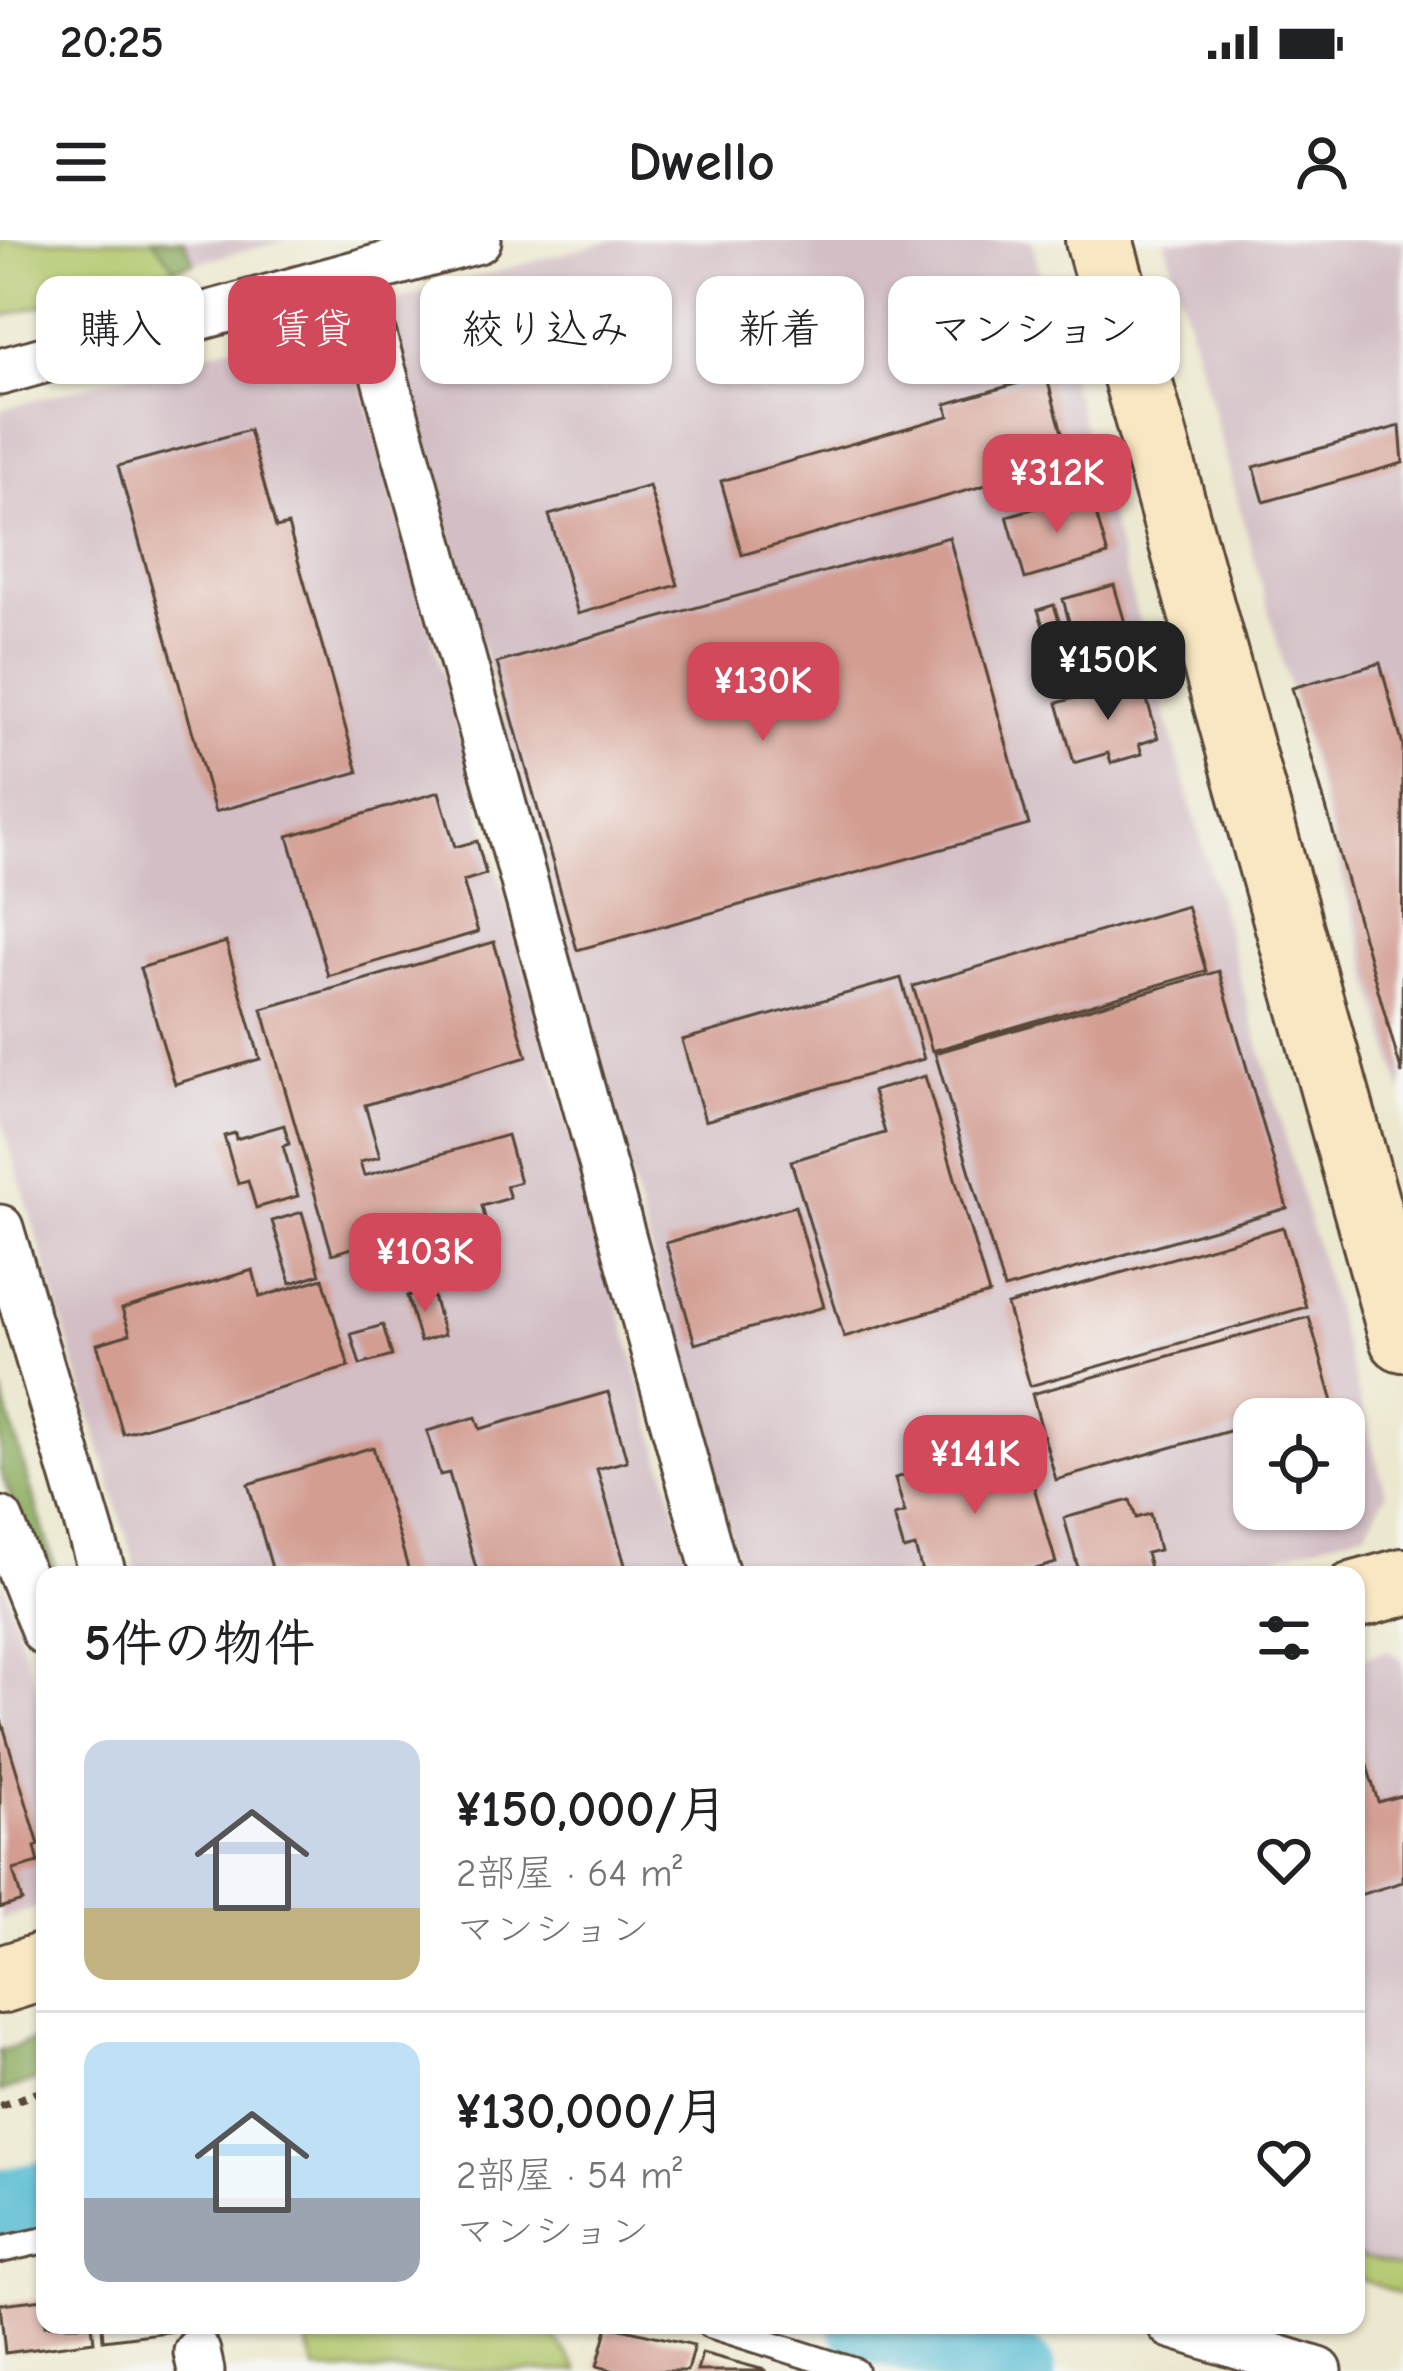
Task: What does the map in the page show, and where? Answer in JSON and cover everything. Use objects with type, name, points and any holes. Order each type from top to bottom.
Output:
[{"type":"street","points":[[0,372],[478,240]]},
{"type":"street","points":[[1099,240],[1403,1338]]},
{"type":"street","points":[[356,274],[714,1566]]},
{"type":"street","points":[[0,1228],[100,1566]]},
{"type":"street","points":[[0,1520],[36,1610]]},
{"type":"street","points":[[1365,1593],[1403,1582]]},
{"type":"street","points":[[0,1980],[36,1969]]},
{"type":"street","points":[[1184,2334],[1219,2357],[1319,2371]]},
{"type":"lane","points":[[0,2250],[36,2242]]},
{"type":"lane","points":[[738,2334],[855,2371]]},
{"type":"path","points":[[0,2106],[36,2093]]},
{"type":"shaded area","points":[[184,240],[288,240],[194,263]]},
{"type":"shaded area","points":[[612,240],[1031,240],[1041,276],[888,276],[888,384],[1072,384],[1359,1398],[1233,1398],[1233,1530],[1365,1530],[1365,1419],[1386,1493],[1366,1530],[1243,1566],[739,1566],[396,339],[396,311],[402,298],[420,293],[420,384],[672,384],[672,276],[482,276]]},
{"type":"shaded area","points":[[1165,240],[1403,240],[1403,1096],[1180,293],[1180,276],[1175,276]]},
{"type":"shaded area","points":[[228,347],[228,384],[362,384],[691,1566],[135,1566],[0,1113],[0,410],[93,384],[204,384],[204,353]]},
{"type":"shaded area","points":[[0,1574],[36,1687],[36,1908],[0,1919]]},
{"type":"shaded area","points":[[1388,1651],[1403,1660],[1403,2268],[1365,2257],[1365,1657]]},
{"type":"green space","points":[[0,240],[184,240],[194,263],[147,276],[36,276],[36,307],[0,317]]},
{"type":"green space","points":[[153,240],[184,240],[194,263],[175,268]]},
{"type":"green space","points":[[0,1386],[54,1566],[37,1566],[0,1470]]},
{"type":"green space","points":[[36,2040],[36,2081],[0,2092],[0,2051]]},
{"type":"green space","points":[[1365,2257],[1403,2268],[1403,2295],[1365,2280]]},
{"type":"green space","points":[[201,2334],[552,2334],[579,2371],[315,2371],[305,2335]]},
{"type":"building","points":[[1015,384],[1049,384],[1070,461],[742,555],[721,481],[949,416],[946,404]]},
{"type":"building","points":[[1400,426],[1403,463],[1264,502],[1254,467]]},
{"type":"building","points":[[249,430],[276,528],[288,525],[358,772],[215,812],[118,466]]},
{"type":"building","points":[[649,486],[678,585],[578,614],[549,515]]},
{"type":"building","points":[[1090,493],[1108,555],[1025,579],[1007,516]]},
{"type":"building","points":[[949,537],[1029,825],[577,950],[497,663]]},
{"type":"building","points":[[1114,585],[1125,623],[1073,637],[1063,599]]},
{"type":"building","points":[[1054,605],[1061,627],[1045,632],[1038,610]]},
{"type":"building","points":[[1380,663],[1403,746],[1402,1074],[1292,688]]},
{"type":"building","points":[[1141,679],[1158,738],[1139,744],[1142,754],[1111,763],[1108,753],[1074,763],[1057,703]]},
{"type":"building","points":[[439,792],[455,847],[477,841],[486,874],[463,881],[478,932],[328,976],[288,836]]},
{"type":"building","points":[[1187,906],[1206,971],[932,1051],[913,986]]},
{"type":"building","points":[[226,942],[260,1059],[175,1084],[140,968]]},
{"type":"building","points":[[494,942],[527,1057],[365,1105],[380,1157],[360,1162],[364,1176],[507,1135],[520,1182],[506,1186],[510,1198],[482,1206],[485,1218],[385,1247],[382,1239],[332,1254],[262,1009]]},
{"type":"building","points":[[1219,971],[1287,1208],[1004,1289],[935,1053]]},
{"type":"building","points":[[901,978],[924,1059],[705,1121],[682,1040]]},
{"type":"building","points":[[925,1076],[989,1294],[844,1337],[791,1161],[885,1133],[873,1091]]},
{"type":"building","points":[[284,1125],[289,1144],[283,1146],[298,1196],[256,1208],[248,1181],[238,1184],[224,1136],[235,1133],[236,1139]]},
{"type":"building","points":[[795,1206],[824,1307],[695,1344],[666,1243]]},
{"type":"building","points":[[302,1212],[320,1274],[291,1283],[272,1221]]},
{"type":"building","points":[[1283,1227],[1306,1307],[1030,1386],[1007,1305]]},
{"type":"building","points":[[253,1270],[260,1297],[323,1278],[349,1367],[123,1434],[97,1344],[130,1334],[122,1309]]},
{"type":"building","points":[[431,1289],[444,1335],[420,1342],[407,1296]]},
{"type":"building","points":[[1309,1317],[1332,1398],[1233,1398],[1233,1430],[1056,1480],[1032,1394]]},
{"type":"building","points":[[383,1325],[392,1356],[360,1365],[351,1334]]},
{"type":"building","points":[[608,1392],[627,1461],[597,1469],[625,1566],[475,1566],[449,1473],[440,1475],[427,1431],[476,1417],[480,1429]]},
{"type":"building","points":[[1021,1442],[1056,1563],[920,1566],[915,1547],[904,1550],[894,1516],[905,1513],[895,1478]]},
{"type":"building","points":[[373,1447],[407,1566],[271,1566],[248,1484]]},
{"type":"building","points":[[1130,1500],[1136,1518],[1150,1514],[1159,1550],[1146,1553],[1150,1566],[1077,1566],[1064,1518]]},
{"type":"building","points":[[0,1716],[36,1835],[36,1864],[13,1870],[22,1901],[0,1908]]},
{"type":"building","points":[[1365,1759],[1378,1802],[1403,1795],[1403,1882],[1365,1893]]},
{"type":"building","points":[[36,2300],[36,2334],[93,2334],[94,2341],[5,2353],[0,2304]]},
{"type":"building","points":[[103,2334],[152,2334],[103,2340]]},
{"type":"building","points":[[606,2334],[647,2334],[694,2345],[687,2371],[615,2371],[597,2366]]},
{"type":"building","points":[[702,2353],[765,2370],[697,2371]]},
{"type":"waterway","points":[[0,2205],[36,2197]]},
{"type":"waterway","points":[[894,2334],[1021,2371]]}]
